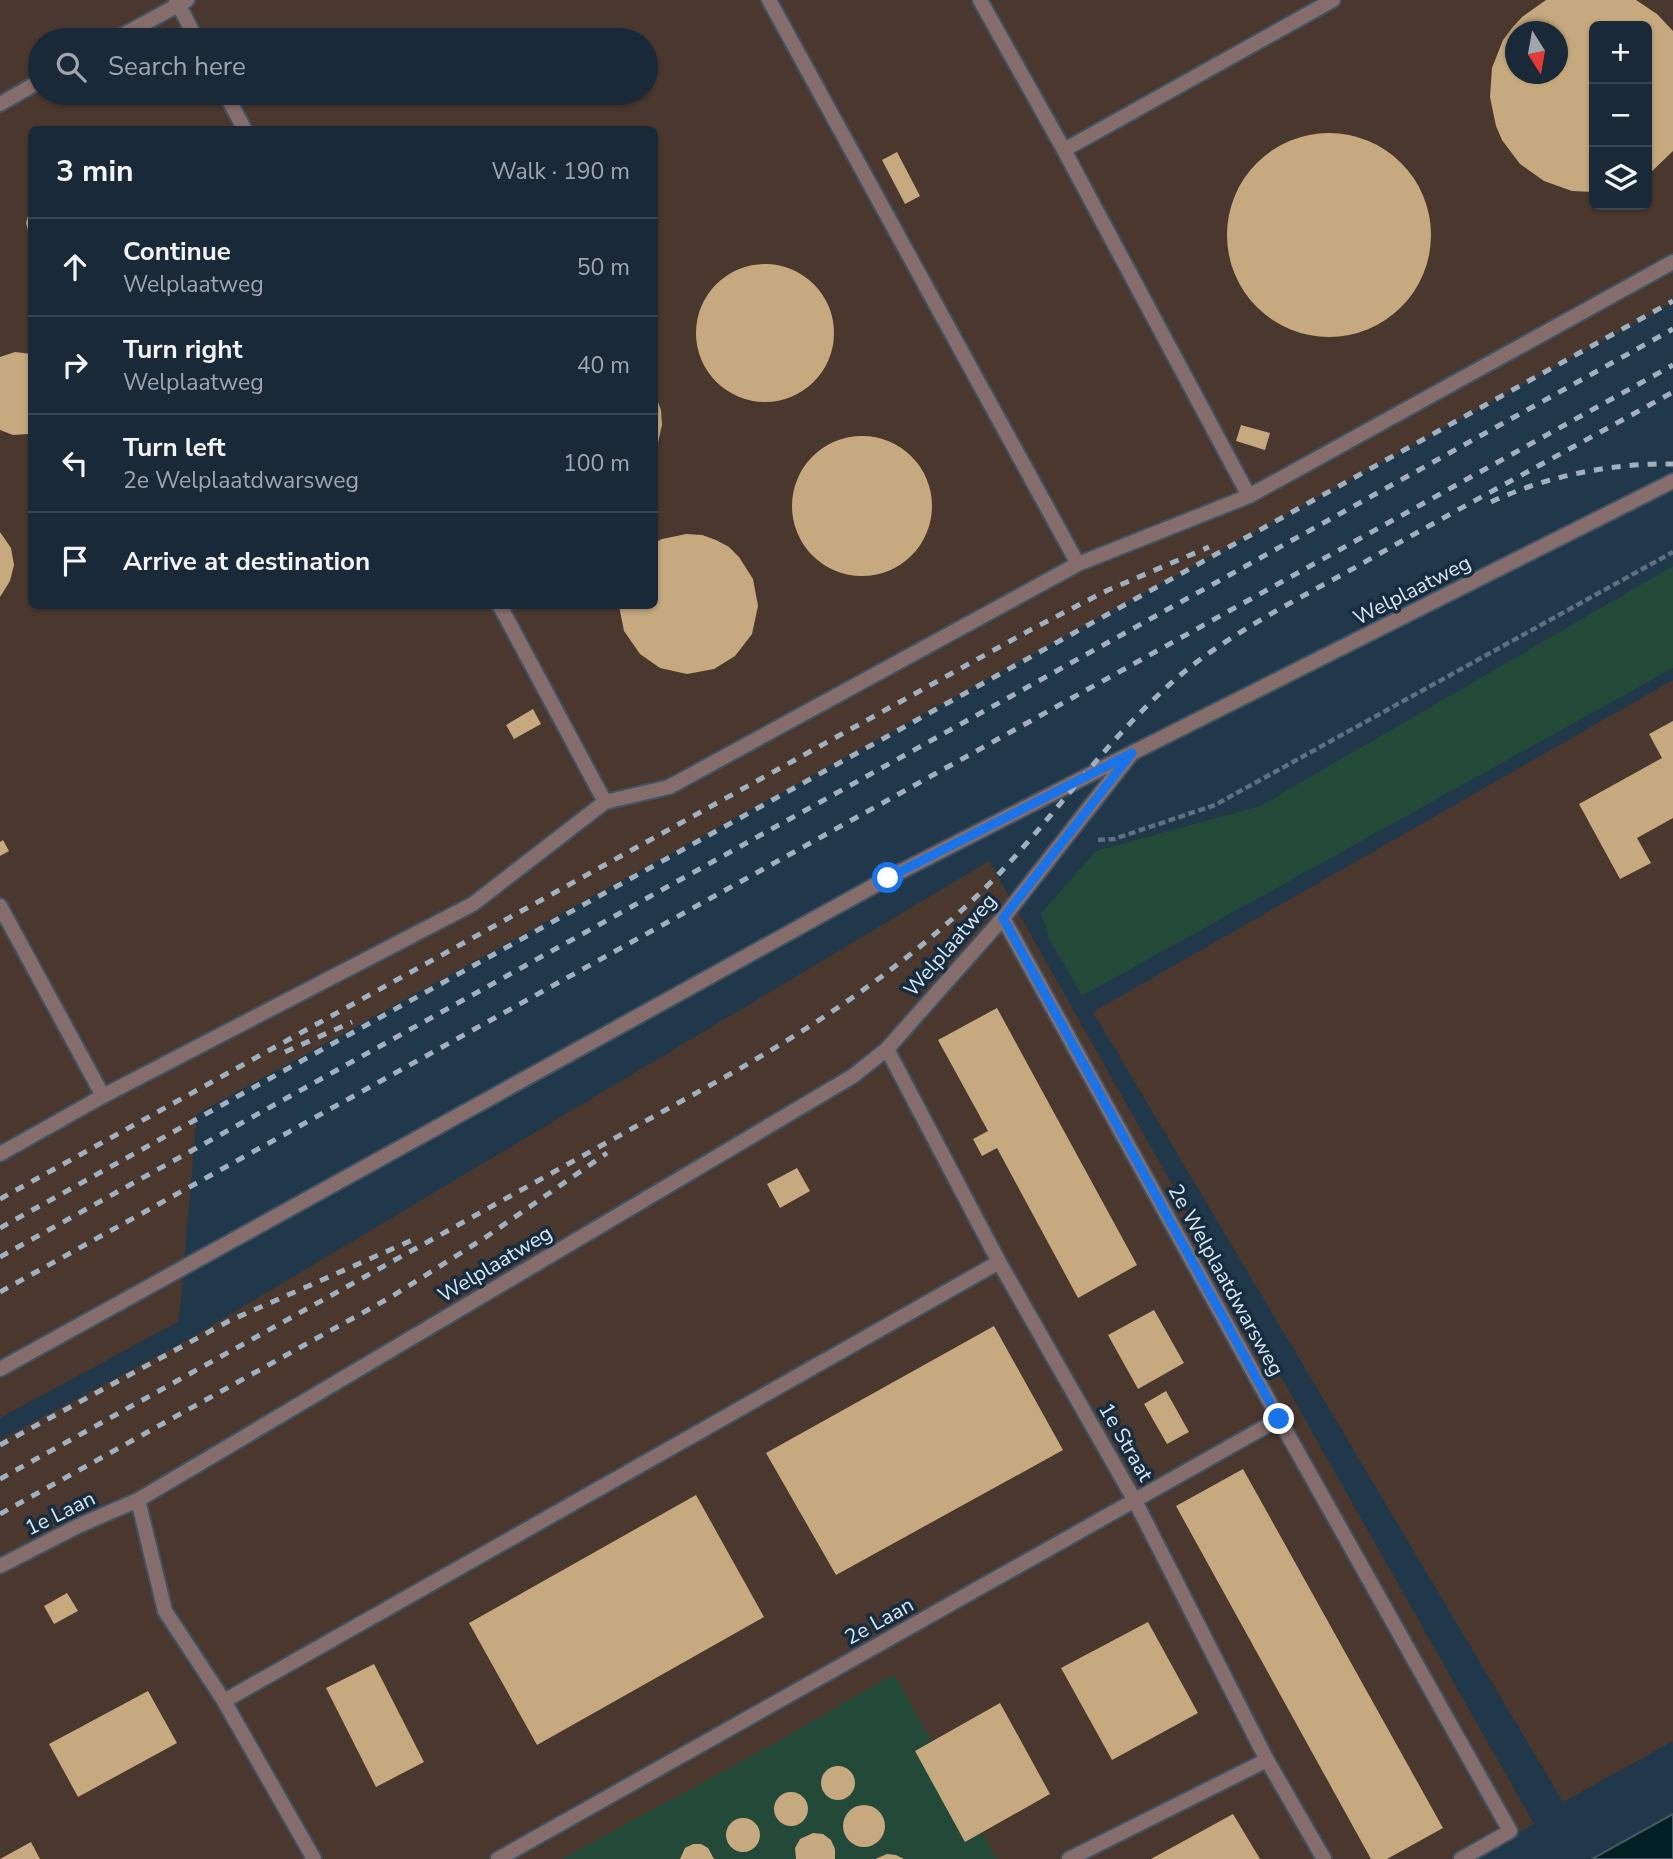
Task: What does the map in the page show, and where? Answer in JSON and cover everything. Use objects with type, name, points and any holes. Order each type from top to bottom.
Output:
[{"type":"lane","points":[[769,0],[1078,564]]},
{"type":"lane","points":[[980,0],[1250,496]]},
{"type":"lane","points":[[1063,150],[1333,0]]},
{"type":"lane","points":[[135,28],[180,2],[192,28]]},
{"type":"lane","points":[[0,104],[28,88]]},
{"type":"lane","points":[[231,105],[243,126]]},
{"type":"lane","points":[[0,1154],[103,1096],[473,904],[605,802],[669,787],[1078,564],[1250,496],[1673,262]]},
{"type":"lane","name":"Welplaatweg","points":[[0,1369],[888,878],[1673,481]]},
{"type":"lane","points":[[502,609],[605,802]]},
{"type":"lane","name":"Welplaatweg","points":[[138,1500],[853,1076],[887,1049],[1003,918],[1132,753]]},
{"type":"lane","points":[[0,905],[103,1096]]},
{"type":"lane","name":"2e Welplaatdwarsweg","points":[[1003,918],[1510,1831],[1461,1859]]},
{"type":"lane","name":"1e Straat","points":[[887,1049],[999,1262],[1135,1501],[1266,1760],[1324,1859]]},
{"type":"lane","points":[[224,1700],[999,1262]]},
{"type":"lane","name":"2e Laan","points":[[498,1859],[1279,1419]]},
{"type":"lane","points":[[138,1500],[165,1611],[224,1700],[314,1859]]},
{"type":"lane","name":"1e Laan","points":[[0,1566],[138,1500]]},
{"type":"lane","points":[[1069,1859],[1266,1760]]},
{"type":"path","points":[[1062,842],[1114,839],[1214,805],[1673,552]]},
{"type":"shaded area","points":[[0,0],[1673,0],[1673,302],[197,1114],[179,1321],[0,1418]]},
{"type":"shaded area","points":[[1673,566],[1673,668],[1082,996],[1050,940],[1041,913],[1096,851],[1260,806]]},
{"type":"shaded area","points":[[1673,680],[1673,1741],[1563,1802],[1093,1012]]},
{"type":"shaded area","points":[[989,861],[1534,1824],[1471,1859],[0,1859],[0,1440],[189,1339]]},
{"type":"shaded area","points":[[894,1674],[997,1859],[562,1859],[777,1742]]},
{"type":"shaded area","points":[[1673,1814],[1673,1859],[1592,1859]]},
{"type":"building","points":[[1546,0],[1636,0],[1657,14],[1673,31],[1673,151],[1652,171],[1652,21],[1589,21],[1589,192],[1572,191],[1544,181],[1520,164],[1502,140],[1496,126],[1490,97],[1492,68],[1505,37],[1505,84],[1568,84],[1568,21],[1518,21]]},
{"type":"building","points":[[1329,133],[1368,141],[1386,150],[1401,163],[1414,178],[1423,196],[1431,235],[1423,274],[1414,292],[1401,307],[1386,320],[1368,329],[1329,337],[1290,329],[1272,320],[1257,307],[1244,292],[1235,274],[1227,235],[1235,196],[1244,178],[1257,163],[1272,150],[1290,141]]},
{"type":"building","points":[[897,152],[920,196],[905,204],[882,160]]},
{"type":"building","points":[[765,264],[791,269],[814,284],[829,307],[834,333],[829,359],[814,382],[791,397],[765,402],[739,397],[716,382],[701,359],[696,333],[701,307],[716,284],[739,269]]},
{"type":"building","points":[[15,352],[28,354],[28,434],[13,435],[0,430],[0,357]]},
{"type":"building","points":[[658,402],[661,410],[662,425],[658,443]]},
{"type":"building","points":[[1241,425],[1270,433],[1265,450],[1236,441]]},
{"type":"building","points":[[862,436],[889,441],[912,456],[927,479],[932,506],[927,533],[912,556],[889,571],[862,576],[835,571],[812,556],[797,533],[792,506],[797,479],[812,456],[835,441]]},
{"type":"building","points":[[0,532],[11,548],[14,565],[10,581],[0,597]]},
{"type":"building","points":[[686,534],[702,535],[716,540],[739,557],[753,579],[758,606],[752,634],[735,656],[714,669],[687,674],[660,668],[640,654],[624,631],[620,609],[658,609],[658,541]]},
{"type":"building","points":[[533,709],[541,724],[514,739],[506,725]]},
{"type":"building","points":[[1673,721],[1673,818],[1637,838],[1651,863],[1620,879],[1579,804],[1662,758],[1649,734]]},
{"type":"building","points":[[3,840],[9,851],[0,856],[0,842]]},
{"type":"building","points":[[997,1008],[1137,1265],[1078,1298],[997,1148],[982,1156],[973,1139],[988,1131],[938,1040]]},
{"type":"building","points":[[797,1168],[810,1191],[780,1208],[767,1184]]},
{"type":"building","points":[[1154,1310],[1184,1363],[1138,1389],[1108,1335]]},
{"type":"building","points":[[994,1326],[1063,1450],[836,1575],[766,1453]]},
{"type":"building","points":[[1166,1391],[1189,1432],[1167,1444],[1144,1404]]},
{"type":"building","points":[[1243,1469],[1443,1828],[1387,1859],[1371,1859],[1176,1506]]},
{"type":"building","points":[[696,1495],[764,1617],[537,1745],[469,1623]]},
{"type":"building","points":[[67,1593],[78,1611],[54,1624],[44,1606]]},
{"type":"building","points":[[1148,1622],[1198,1713],[1112,1760],[1061,1668]]},
{"type":"building","points":[[374,1664],[424,1762],[376,1787],[326,1688]]},
{"type":"building","points":[[148,1691],[177,1743],[78,1797],[49,1744]]},
{"type":"building","points":[[1000,1703],[1050,1794],[965,1842],[915,1751]]},
{"type":"building","points":[[838,1766],[850,1771],[855,1783],[850,1795],[838,1800],[826,1795],[821,1783],[826,1771]]},
{"type":"building","points":[[791,1792],[803,1797],[808,1809],[803,1821],[791,1826],[779,1821],[774,1809],[779,1797]]},
{"type":"building","points":[[864,1805],[879,1811],[885,1826],[879,1841],[864,1847],[849,1841],[843,1826],[849,1811]]},
{"type":"building","points":[[1233,1814],[1260,1859],[1151,1859]]},
{"type":"building","points":[[743,1818],[755,1823],[760,1835],[755,1847],[743,1852],[731,1847],[726,1835],[731,1823]]},
{"type":"building","points":[[813,1833],[823,1834],[831,1840],[835,1859],[796,1859],[795,1848],[800,1839]]},
{"type":"building","points":[[31,1842],[40,1859],[0,1859]]},
{"type":"building","points":[[693,1844],[708,1848],[714,1859],[680,1859],[685,1848]]},
{"type":"building","points":[[887,1854],[896,1855],[904,1859],[875,1859]]},
{"type":"railway","points":[[0,1228],[1673,301]]},
{"type":"railway","points":[[0,1257],[1673,329]]},
{"type":"railway","points":[[0,1292],[1673,365]]},
{"type":"railway","points":[[0,1479],[798,1034],[901,962],[965,907],[1020,851],[1133,720],[1158,695],[1204,657],[1290,603],[1673,392]]},
{"type":"railway","points":[[1491,502],[1534,485],[1580,473],[1626,466],[1673,464]]},
{"type":"railway","points":[[0,1199],[1032,629],[1106,591],[1209,547]]},
{"type":"railway","points":[[285,1052],[352,1022]]},
{"type":"railway","points":[[0,1514],[391,1297],[486,1237],[607,1153]]},
{"type":"railway","points":[[0,1445],[229,1321],[417,1238]]},
{"type":"route","points":[[888,878],[1132,753],[1003,918],[1279,1419]]}]
